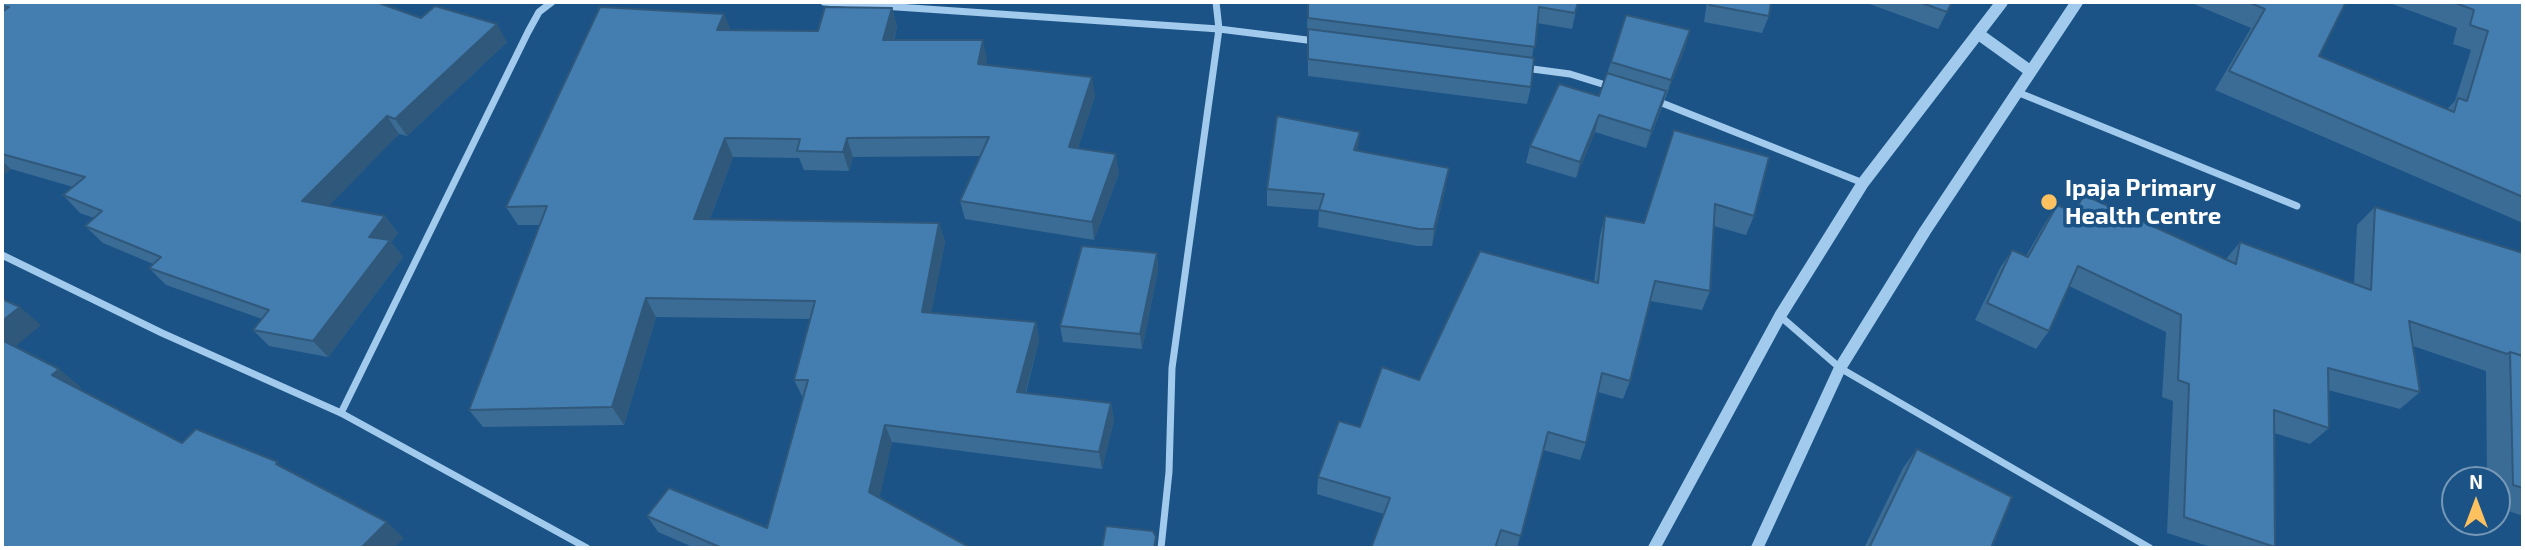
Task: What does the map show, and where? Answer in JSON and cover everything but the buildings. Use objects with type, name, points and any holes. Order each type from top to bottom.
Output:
[{"type":"street","points":[[341,413],[528,32],[539,12],[552,2]]},
{"type":"street","points":[[824,2],[1219,29],[1327,43]]},
{"type":"street","points":[[1161,548],[1169,472],[1172,368],[1219,29],[1216,2]]},
{"type":"street","points":[[1654,548],[1780,316],[1863,183],[1980,35],[2002,2]]},
{"type":"street","points":[[1757,548],[1840,368],[2016,92],[2077,2]]},
{"type":"street","points":[[1980,35],[2030,71]]},
{"type":"street","points":[[1516,67],[1570,74],[1618,89]]},
{"type":"street","points":[[2016,92],[2297,206]]},
{"type":"street","points":[[1653,99],[1863,183]]},
{"type":"street","points":[[2,255],[162,333],[341,413],[587,548]]},
{"type":"street","points":[[1780,316],[1840,368],[2150,548]]},
{"type":"place","name":"Ipaja Primary Health Centre","points":[[2049,202]]}]
